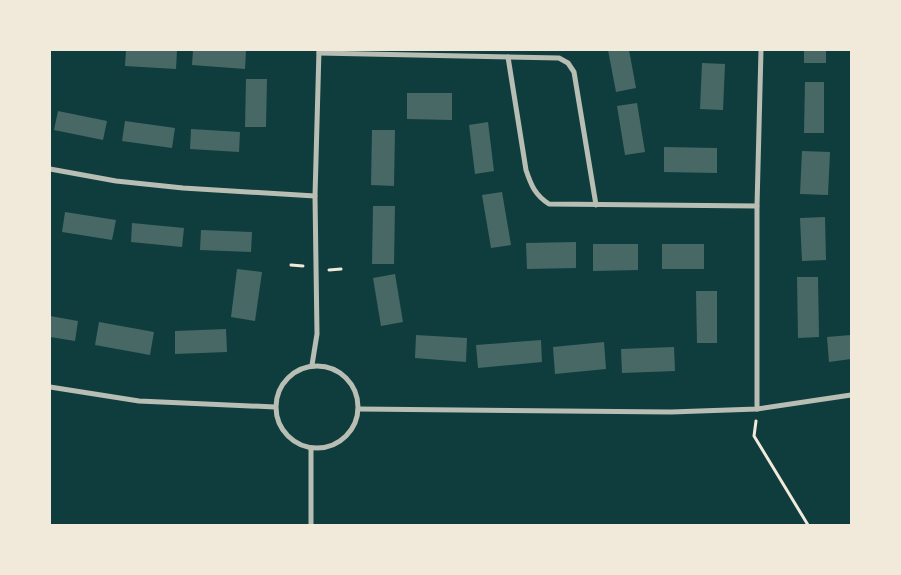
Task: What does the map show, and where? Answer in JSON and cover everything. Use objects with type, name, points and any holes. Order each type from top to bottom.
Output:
[{"type":"street","points":[[756,408],[756,206],[761,50]]},
{"type":"street","points":[[312,365],[317,334],[315,196],[319,51],[559,58],[568,63],[574,72],[596,205]]},
{"type":"street","points":[[508,57],[526,170],[532,188],[540,199],[549,204],[756,206]]},
{"type":"street","points":[[50,169],[116,180],[183,188],[315,196]]},
{"type":"street","points":[[312,365],[326,366],[343,374],[353,386],[358,399],[359,409],[356,423],[345,438],[332,446],[311,448],[297,444],[284,432],[277,420],[275,407],[278,393],[287,378],[299,369],[312,365]]},
{"type":"street","points":[[50,387],[139,401],[275,407]]},
{"type":"street","points":[[359,409],[671,412],[756,408],[851,396]]},
{"type":"street","points":[[311,448],[311,525]]},
{"type":"path","points":[[756,408],[754,436],[808,525]]},
{"type":"building","points":[[126,50],[177,50],[176,69],[125,66]]},
{"type":"building","points":[[193,50],[246,50],[245,69],[192,65]]},
{"type":"building","points":[[608,50],[629,50],[636,88],[616,92]]},
{"type":"building","points":[[804,50],[826,50],[826,63],[804,63]]},
{"type":"building","points":[[702,63],[725,64],[723,110],[700,109]]},
{"type":"building","points":[[246,79],[267,79],[266,127],[245,127]]},
{"type":"building","points":[[805,82],[824,82],[824,133],[804,133]]},
{"type":"building","points":[[407,93],[452,93],[452,120],[407,119]]},
{"type":"building","points":[[637,103],[645,152],[625,155],[617,106]]},
{"type":"building","points":[[58,111],[107,121],[103,140],[54,130]]},
{"type":"building","points":[[125,121],[175,128],[172,148],[122,141]]},
{"type":"building","points":[[488,122],[494,171],[475,174],[469,125]]},
{"type":"building","points":[[191,129],[240,132],[239,152],[190,149]]},
{"type":"building","points":[[372,130],[395,130],[394,186],[371,185]]},
{"type":"building","points":[[664,147],[717,148],[717,173],[664,172]]},
{"type":"building","points":[[802,151],[830,152],[828,195],[800,194]]},
{"type":"building","points":[[502,192],[511,245],[491,248],[482,195]]},
{"type":"building","points":[[373,206],[395,206],[394,264],[372,264]]},
{"type":"building","points":[[65,212],[116,220],[112,240],[62,232]]},
{"type":"building","points":[[825,217],[826,260],[802,261],[800,218]]},
{"type":"building","points":[[132,223],[184,228],[182,247],[131,242]]},
{"type":"building","points":[[201,230],[252,232],[251,252],[200,250]]},
{"type":"building","points":[[576,242],[576,268],[527,269],[526,243]]},
{"type":"building","points":[[593,244],[638,244],[638,270],[593,271]]},
{"type":"building","points":[[662,244],[704,244],[704,269],[662,269]]},
{"type":"building","points":[[237,269],[262,272],[255,321],[231,317]]},
{"type":"building","points":[[395,274],[403,322],[381,326],[373,278]]},
{"type":"building","points":[[797,277],[818,277],[819,337],[798,338]]},
{"type":"building","points":[[696,291],[717,291],[717,343],[697,343]]},
{"type":"building","points":[[50,316],[78,321],[75,341],[50,337]]},
{"type":"building","points":[[99,322],[154,332],[150,355],[95,345]]},
{"type":"building","points":[[226,329],[227,352],[175,354],[175,331]]},
{"type":"building","points":[[416,335],[467,338],[466,362],[415,358]]},
{"type":"building","points":[[851,335],[851,359],[829,362],[827,337]]},
{"type":"building","points":[[541,340],[542,362],[478,368],[476,345]]},
{"type":"building","points":[[604,342],[606,369],[555,374],[553,347]]},
{"type":"building","points":[[674,347],[675,371],[622,373],[621,349]]}]
